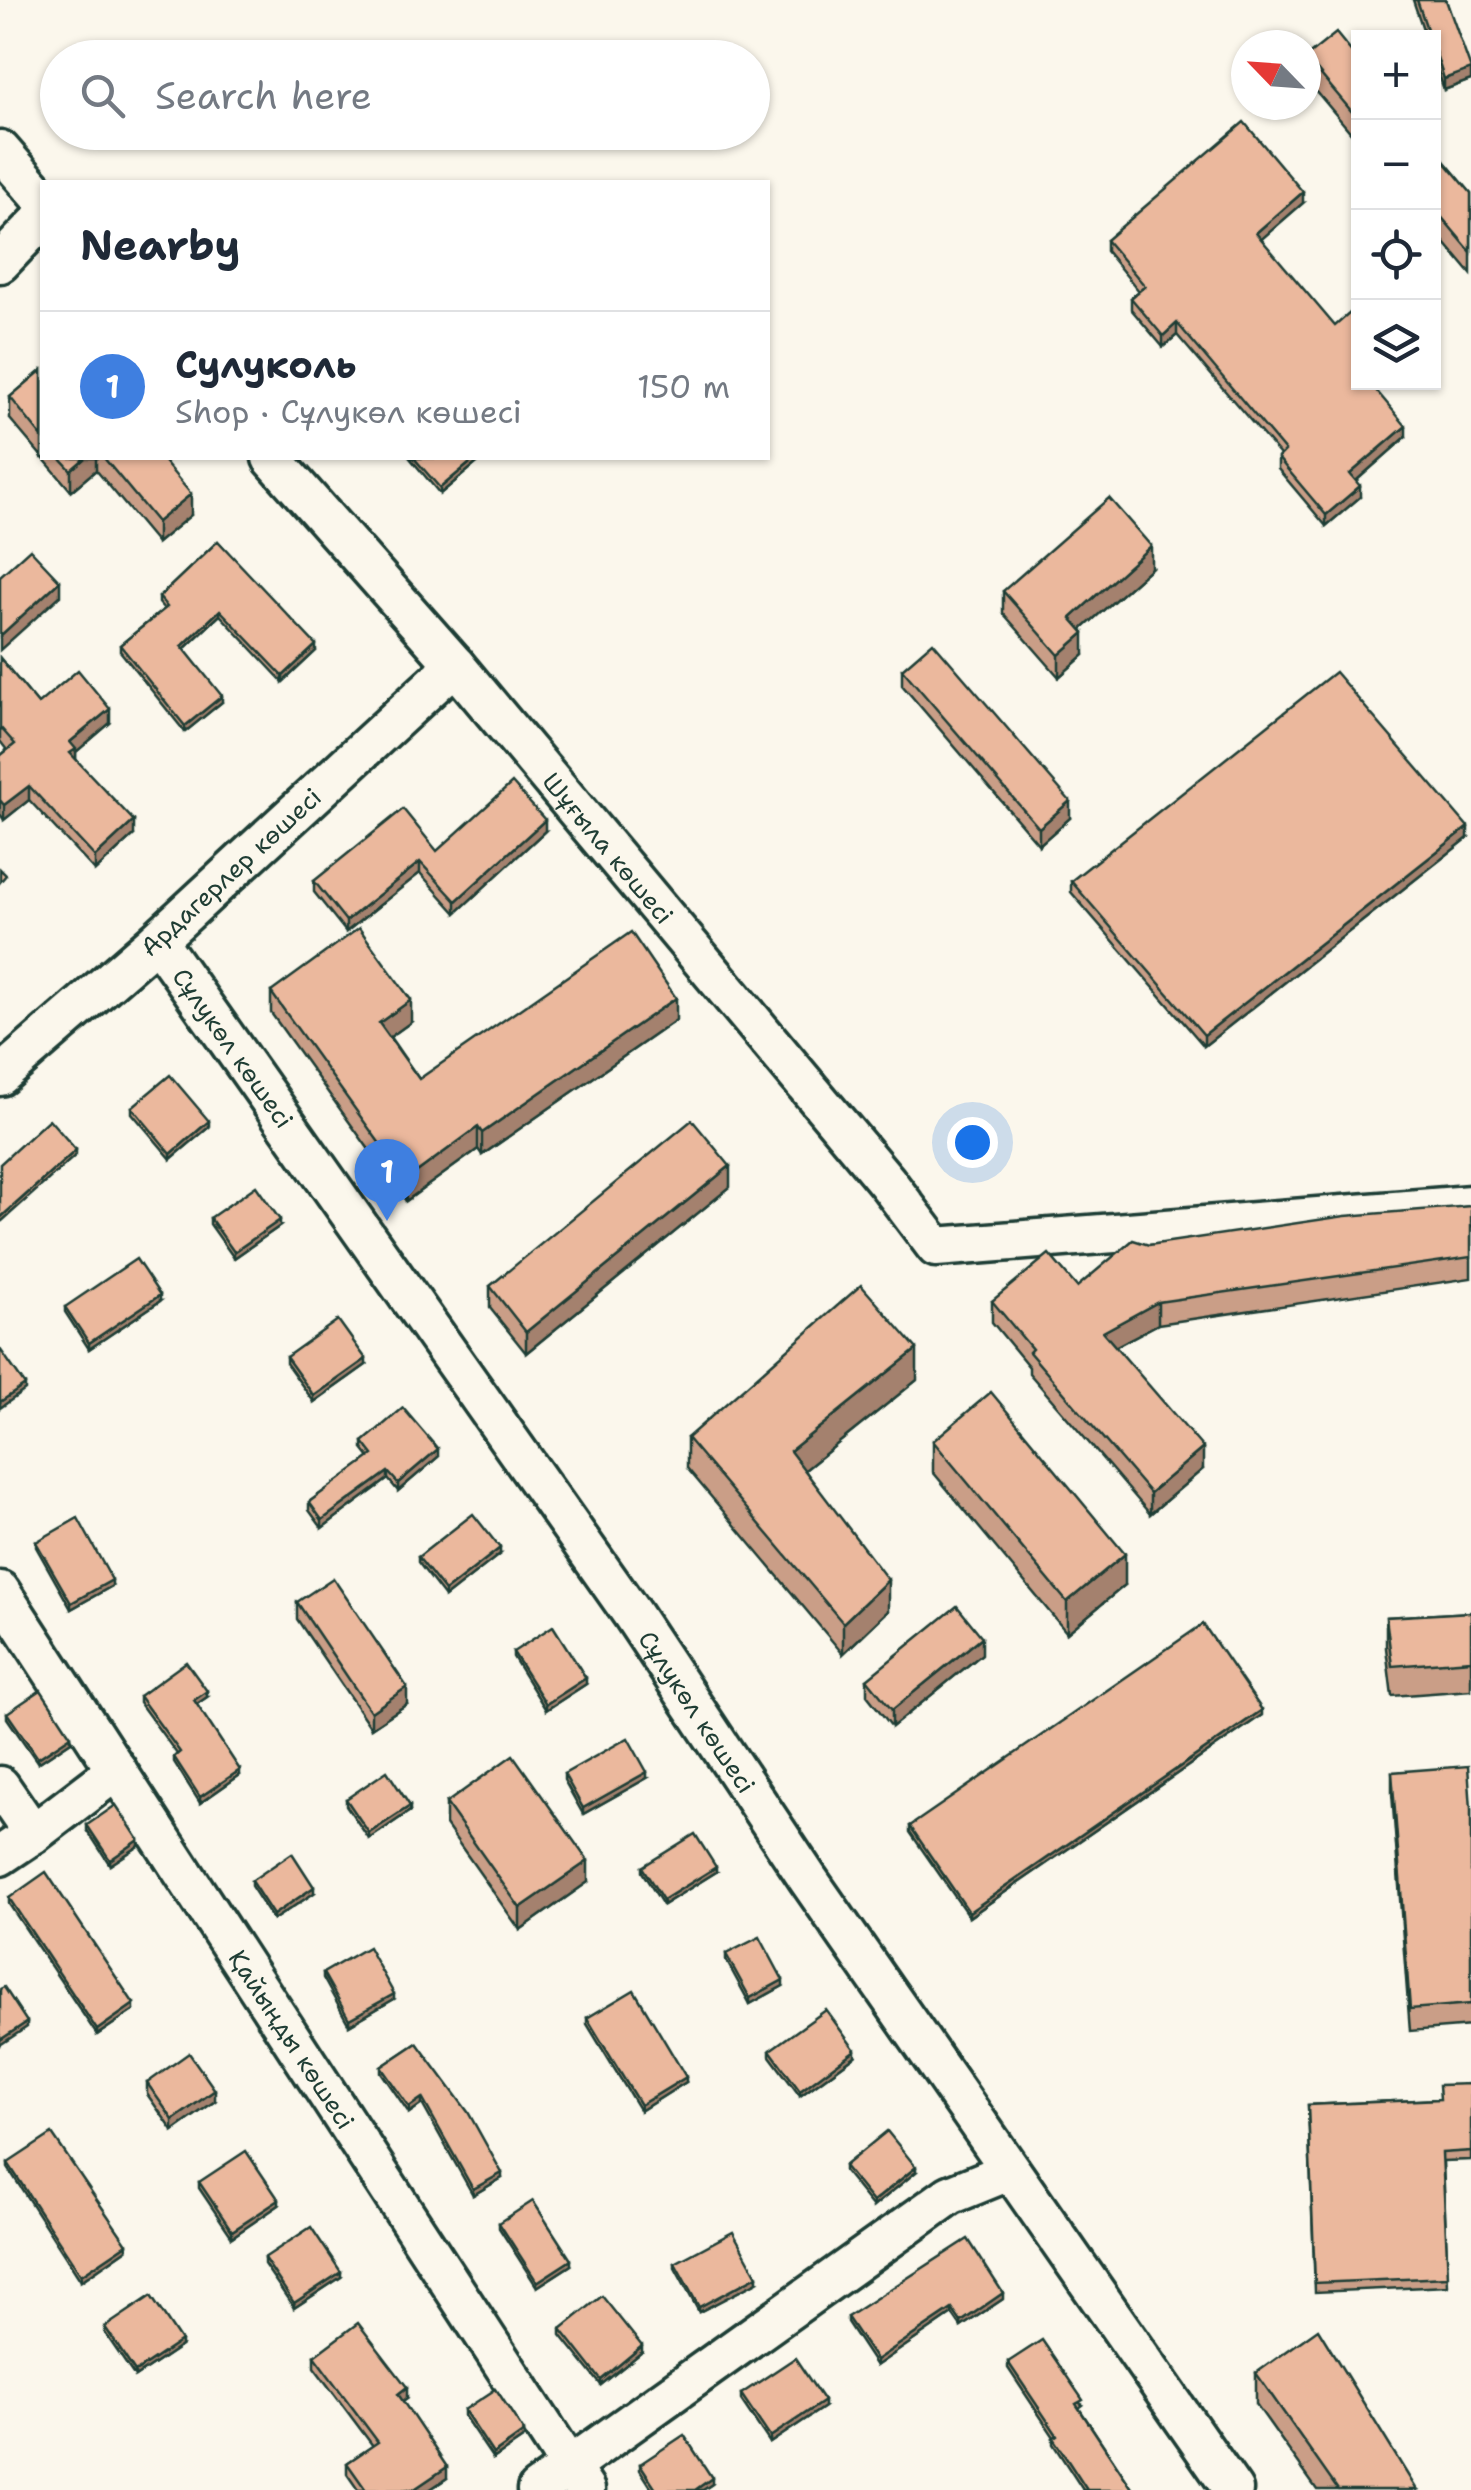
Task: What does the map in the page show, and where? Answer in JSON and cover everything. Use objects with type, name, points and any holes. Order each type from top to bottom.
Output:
[{"type":"street","points":[[0,150],[40,196]]},
{"type":"street","points":[[0,263],[40,221]]},
{"type":"street","name":"Шұғыла көшесі","points":[[274,460],[455,665],[936,1247],[1471,1205]]},
{"type":"street","name":"Ардагерлер көшесі","points":[[0,1076],[157,940],[455,665]]},
{"type":"street","name":"Сұлукөл көшесі","points":[[157,940],[632,1614],[1009,2171],[1232,2490]]},
{"type":"street","name":"Қайыңды көшесі","points":[[0,1590],[578,2480]]},
{"type":"street","points":[[0,1856],[117,1770]]},
{"type":"street","points":[[0,1786],[33,1834]]},
{"type":"street","points":[[537,2490],[578,2480],[950,2195],[1009,2171]]},
{"type":"building","points":[[1417,0],[1446,0],[1471,69],[1444,79],[1441,30],[1427,30]]},
{"type":"building","points":[[1336,33],[1351,51],[1351,111],[1321,75],[1321,45]]},
{"type":"building","points":[[1244,122],[1303,192],[1256,233],[1335,326],[1351,312],[1351,390],[1376,390],[1406,426],[1350,474],[1360,486],[1326,515],[1278,458],[1285,451],[1177,323],[1163,336],[1131,298],[1145,286],[1106,240]]},
{"type":"building","points":[[1441,157],[1471,193],[1471,252],[1441,216]]},
{"type":"building","points":[[40,372],[40,434],[10,397]]},
{"type":"building","points":[[62,460],[83,460],[71,470]]},
{"type":"building","points":[[106,460],[163,460],[191,494],[157,522]]},
{"type":"building","points":[[416,460],[474,460],[440,488]]},
{"type":"building","points":[[1109,498],[1151,546],[1071,618],[1084,633],[1059,655],[1003,591]]},
{"type":"building","points":[[218,541],[316,645],[283,676],[220,610],[182,646],[222,696],[185,726],[120,645],[167,607],[159,597]]},
{"type":"building","points":[[30,549],[60,581],[0,636],[0,576]]},
{"type":"building","points":[[933,642],[1070,801],[1039,828],[902,669]]},
{"type":"building","points":[[0,658],[38,704],[78,670],[110,709],[70,742],[76,749],[70,753],[134,821],[95,857],[29,786],[4,805],[0,800],[0,756],[15,744],[0,727]]},
{"type":"building","points":[[1335,672],[1468,827],[1204,1035],[1071,881]]},
{"type":"building","points":[[512,783],[545,820],[456,901],[420,862],[346,921],[314,881],[403,809],[437,851]]},
{"type":"building","points":[[359,928],[411,1000],[379,1023],[419,1079],[631,932],[676,998],[482,1133],[478,1127],[406,1180],[271,992]]},
{"type":"building","points":[[170,1075],[209,1121],[171,1154],[132,1107]]},
{"type":"building","points":[[49,1119],[76,1150],[0,1218],[0,1164]]},
{"type":"building","points":[[692,1120],[730,1166],[526,1332],[490,1286]]},
{"type":"building","points":[[256,1186],[280,1220],[234,1252],[210,1218]]},
{"type":"building","points":[[1471,1206],[1471,1257],[1158,1302],[1103,1332],[1203,1448],[1150,1493],[1029,1352],[1032,1349],[992,1301],[1049,1254],[1077,1287],[1133,1240],[1149,1245],[1345,1216]]},
{"type":"building","points":[[136,1259],[160,1295],[89,1343],[65,1307]]},
{"type":"building","points":[[861,1285],[917,1349],[790,1451],[888,1580],[843,1623],[687,1438]]},
{"type":"building","points":[[338,1320],[366,1359],[314,1396],[286,1357]]},
{"type":"building","points":[[0,1349],[25,1385],[0,1402]]},
{"type":"building","points":[[991,1392],[1125,1554],[1067,1602],[933,1441]]},
{"type":"building","points":[[403,1408],[438,1449],[398,1483],[388,1472],[322,1520],[309,1502],[373,1455],[363,1442]]},
{"type":"building","points":[[473,1514],[500,1548],[445,1591],[418,1557]]},
{"type":"building","points":[[78,1518],[112,1580],[71,1603],[36,1542]]},
{"type":"building","points":[[333,1578],[407,1687],[371,1712],[297,1602]]},
{"type":"building","points":[[957,1606],[982,1637],[892,1710],[867,1679]]},
{"type":"building","points":[[1471,1612],[1471,1660],[1392,1666],[1386,1617]]},
{"type":"building","points":[[1203,1624],[1262,1710],[969,1912],[910,1826]]},
{"type":"building","points":[[553,1626],[586,1678],[546,1704],[513,1652]]},
{"type":"building","points":[[186,1662],[207,1691],[194,1700],[240,1770],[200,1797],[174,1757],[180,1752],[139,1696]]},
{"type":"building","points":[[41,1690],[71,1736],[38,1758],[7,1713]]},
{"type":"building","points":[[628,1738],[647,1772],[583,1808],[564,1774]]},
{"type":"building","points":[[513,1755],[588,1861],[520,1908],[446,1803]]},
{"type":"building","points":[[1468,1766],[1471,2004],[1410,2009],[1392,1772]]},
{"type":"building","points":[[387,1771],[410,1806],[369,1833],[346,1799]]},
{"type":"building","points":[[116,1805],[139,1840],[110,1860],[87,1825]]},
{"type":"building","points":[[695,1834],[716,1867],[663,1900],[642,1867]]},
{"type":"building","points":[[292,1853],[314,1887],[273,1915],[251,1881]]},
{"type":"building","points":[[46,1872],[134,2004],[97,2030],[9,1898]]},
{"type":"building","points":[[760,1937],[783,1980],[750,1998],[726,1954]]},
{"type":"building","points":[[368,1947],[394,1994],[349,2019],[323,1973]]},
{"type":"building","points":[[4,1987],[27,2022],[0,2040],[0,1989]]},
{"type":"building","points":[[634,1990],[686,2077],[640,2105],[587,2018]]},
{"type":"building","points":[[826,2010],[855,2050],[800,2091],[770,2050]]},
{"type":"building","points":[[417,2043],[468,2112],[502,2173],[473,2189],[422,2098],[409,2107],[381,2067]]},
{"type":"building","points":[[189,2053],[215,2090],[173,2120],[147,2083]]},
{"type":"building","points":[[1471,2084],[1471,2151],[1442,2153],[1448,2277],[1315,2283],[1308,2105],[1440,2099],[1439,2085]]},
{"type":"building","points":[[887,2131],[916,2167],[873,2202],[844,2166]]},
{"type":"building","points":[[52,2134],[127,2244],[81,2275],[8,2163]]},
{"type":"building","points":[[246,2151],[279,2200],[232,2231],[199,2182]]},
{"type":"building","points":[[533,2201],[571,2260],[537,2282],[499,2223]]},
{"type":"building","points":[[311,2227],[341,2272],[294,2303],[264,2258]]},
{"type":"building","points":[[733,2232],[757,2276],[699,2307],[675,2263]]},
{"type":"building","points":[[968,2239],[1003,2293],[961,2322],[952,2309],[876,2360],[847,2317]]},
{"type":"building","points":[[151,2296],[181,2341],[135,2372],[105,2327]]},
{"type":"building","points":[[602,2296],[642,2346],[601,2380],[561,2329]]},
{"type":"building","points":[[358,2323],[407,2387],[398,2394],[447,2467],[413,2490],[366,2490],[347,2463],[378,2442],[314,2356]]},
{"type":"building","points":[[1318,2329],[1417,2490],[1338,2490],[1256,2373]]},
{"type":"building","points":[[1042,2340],[1083,2400],[1076,2404],[1133,2490],[1087,2490],[1053,2438],[1057,2435],[1008,2362]]},
{"type":"building","points":[[795,2358],[824,2401],[770,2437],[741,2394]]},
{"type":"building","points":[[496,2389],[524,2432],[493,2454],[464,2410]]},
{"type":"building","points":[[684,2435],[712,2478],[695,2490],[657,2490],[640,2464]]},
{"type":"place","name":"Сулуколь","points":[[387,1221]]}]
